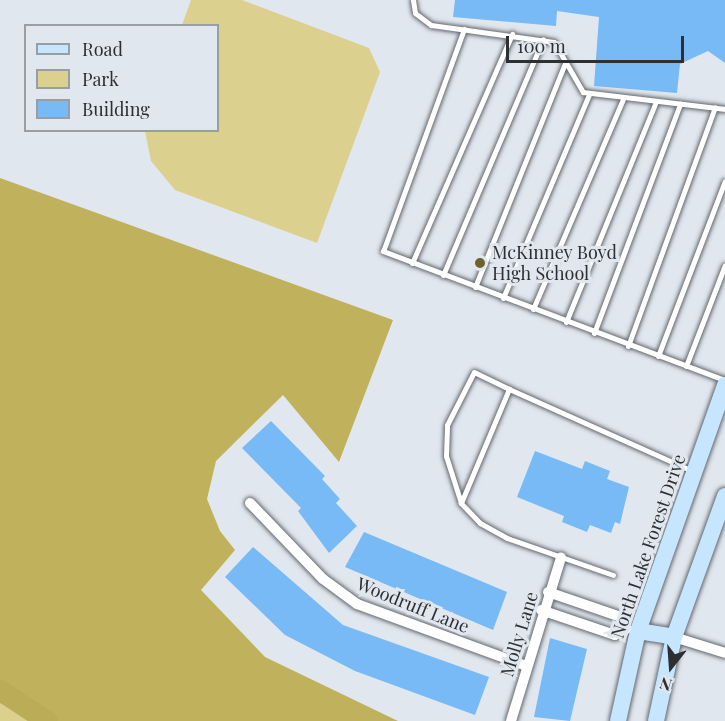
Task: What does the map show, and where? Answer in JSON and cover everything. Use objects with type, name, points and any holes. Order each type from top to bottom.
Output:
[{"type":"main road","name":"North Lake Forest Drive","points":[[618,721],[632,630],[725,385]]},
{"type":"main road","points":[[656,721],[674,637],[725,496]]},
{"type":"main road","points":[[632,630],[674,637]]},
{"type":"street","name":"Woodruff Lane","points":[[250,503],[323,579],[357,604],[526,666]]},
{"type":"street","name":"Molly Lane","points":[[511,721],[541,610],[561,556]]},
{"type":"street","points":[[541,610],[615,635],[632,630],[621,617],[548,592]]},
{"type":"street","points":[[674,637],[725,653]]},
{"type":"lane","points":[[413,0],[422,20],[464,29],[512,34],[554,42],[576,86],[589,94],[725,109]]},
{"type":"lane","points":[[464,29],[383,251],[628,346],[725,380]]},
{"type":"lane","points":[[412,263],[512,34]]},
{"type":"lane","points":[[443,275],[543,39]]},
{"type":"lane","points":[[475,287],[565,63]]},
{"type":"lane","points":[[503,298],[589,94]]},
{"type":"lane","points":[[533,309],[624,99]]},
{"type":"lane","points":[[566,322],[656,102]]},
{"type":"lane","points":[[594,333],[680,104]]},
{"type":"lane","points":[[628,346],[715,107]]},
{"type":"lane","points":[[658,356],[725,181]]},
{"type":"lane","points":[[686,366],[725,265]]},
{"type":"lane","points":[[613,575],[480,523],[461,503],[446,456],[447,424],[474,372],[694,471]]},
{"type":"lane","points":[[461,503],[509,389]]},
{"type":"green space","points":[[191,0],[242,0],[369,48],[380,72],[317,243],[175,190],[151,161],[145,132],[219,132],[219,24],[182,24]]},
{"type":"green space","points":[[0,703],[31,721],[0,721]]},
{"type":"shaded area","points":[[0,178],[393,320],[339,462],[283,395],[216,461],[207,499],[220,531],[235,550],[201,590],[265,657],[398,721],[31,721],[0,703]]},
{"type":"building","points":[[455,0],[725,0],[725,63],[708,51],[680,64],[677,93],[594,86],[599,17],[557,11],[556,26],[453,17]]},
{"type":"building","points":[[271,421],[325,476],[322,479],[340,499],[336,503],[357,526],[329,553],[298,511],[301,508],[242,448]]},
{"type":"building","points":[[535,451],[582,469],[585,461],[610,471],[607,479],[629,487],[620,524],[615,522],[611,533],[590,525],[587,532],[562,522],[564,516],[517,497]]},
{"type":"building","points":[[364,532],[507,592],[493,630],[345,567]]},
{"type":"building","points":[[253,547],[343,625],[489,677],[475,715],[355,671],[285,635],[225,577]]},
{"type":"building","points":[[550,638],[587,649],[570,721],[534,717]]},
{"type":"waterway","points":[[0,690],[47,721]]},
{"type":"place","name":"McKinney Boyd High School","points":[[480,263]]}]
